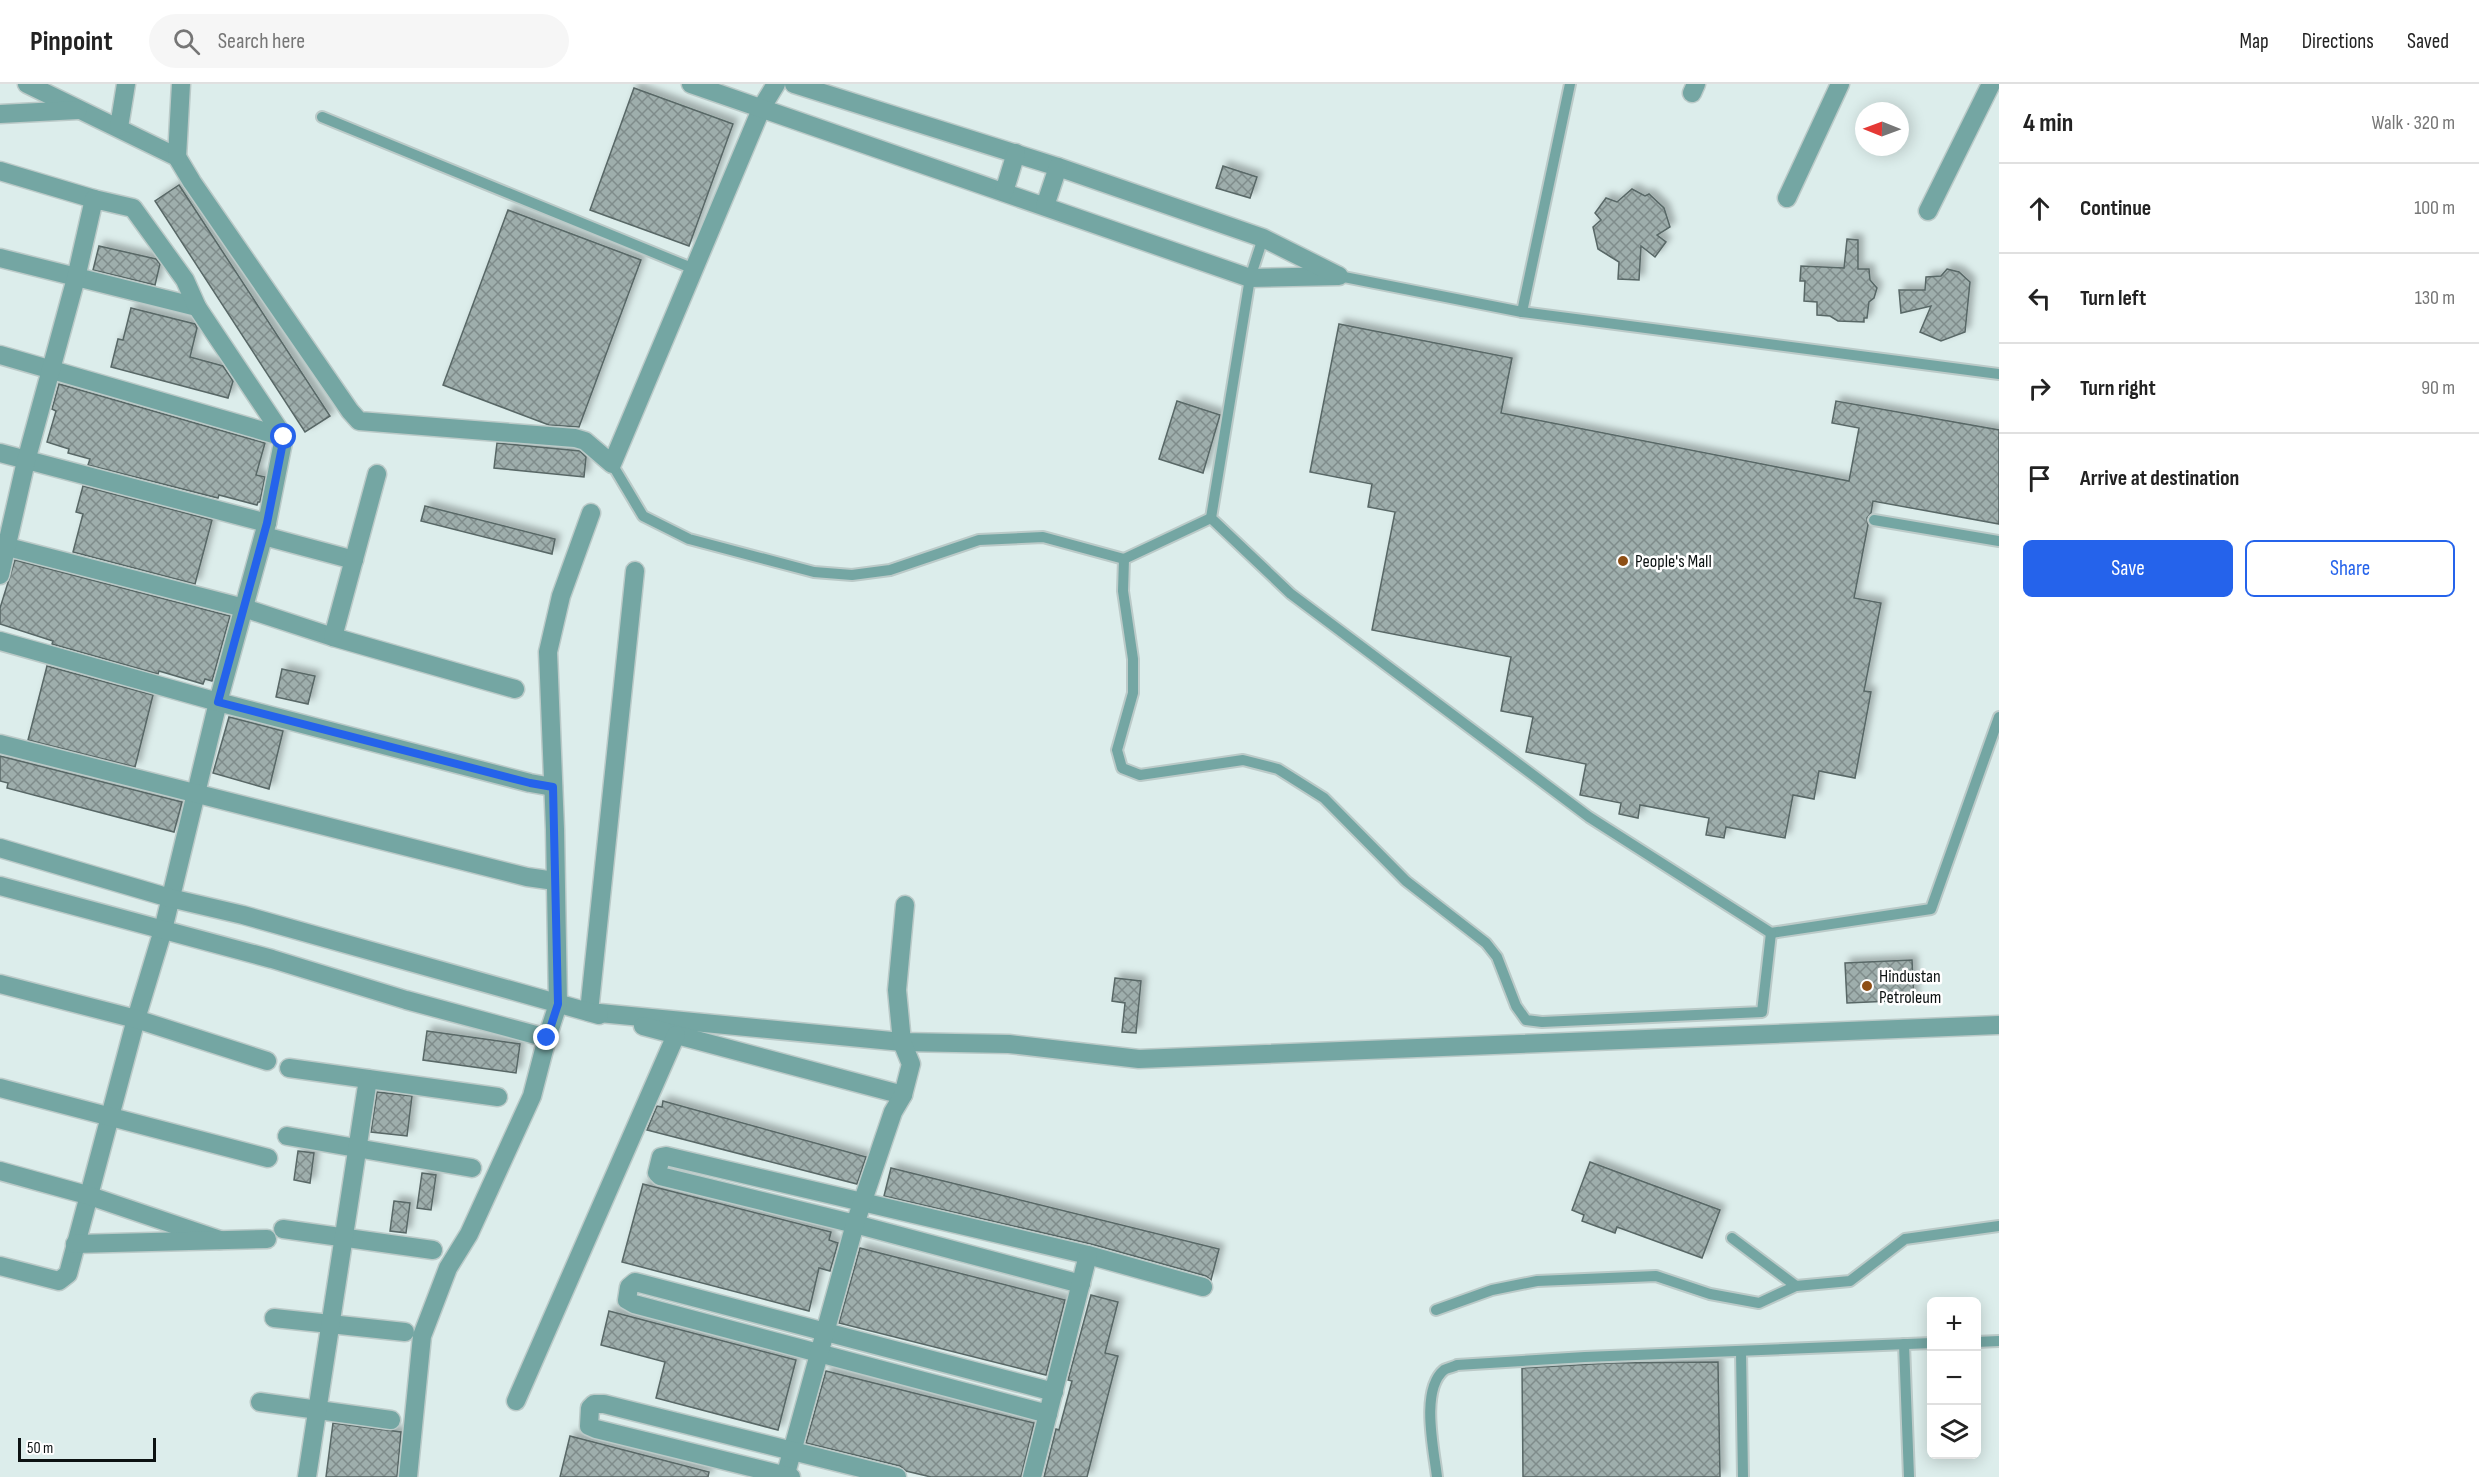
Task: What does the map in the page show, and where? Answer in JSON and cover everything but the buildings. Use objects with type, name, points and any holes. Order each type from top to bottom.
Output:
[{"type":"street","points":[[27,84],[177,157],[343,402],[360,421],[575,438],[585,441],[612,464],[762,107],[776,84]]},
{"type":"street","points":[[119,128],[126,84]]},
{"type":"street","points":[[177,157],[181,84]]},
{"type":"street","points":[[692,84],[1250,278],[1339,276]]},
{"type":"street","points":[[794,84],[1016,153],[1263,238],[1339,276]]},
{"type":"street","points":[[1787,198],[1840,84]]},
{"type":"street","points":[[1928,211],[1991,84]]},
{"type":"street","points":[[0,114],[83,110]]},
{"type":"street","points":[[1005,192],[1016,153]]},
{"type":"street","points":[[1045,206],[1058,167]]},
{"type":"street","points":[[0,171],[133,208],[185,280],[196,307],[284,437],[265,530],[218,702],[163,930],[87,1195],[68,1274],[59,1281],[0,1266]]},
{"type":"street","points":[[0,575],[4,546],[76,278],[94,199]]},
{"type":"street","points":[[0,258],[196,307]]},
{"type":"street","points":[[0,355],[284,437]]},
{"type":"street","points":[[0,453],[265,530],[354,560]]},
{"type":"street","points":[[333,637],[377,474]]},
{"type":"street","points":[[408,1477],[422,1336],[448,1268],[470,1234],[532,1096],[558,1004],[548,652],[561,596],[591,513]]},
{"type":"street","points":[[4,546],[244,608],[333,637],[515,689]]},
{"type":"street","points":[[589,1012],[635,571]]},
{"type":"street","points":[[0,641],[218,702],[553,787]]},
{"type":"street","points":[[0,744],[527,877],[555,881]]},
{"type":"street","points":[[0,848],[170,898],[243,915],[558,1004],[903,1095]]},
{"type":"street","points":[[0,885],[273,959],[406,1000],[547,1038]]},
{"type":"street","points":[[897,1477],[792,1451],[604,1404],[594,1404],[590,1408],[589,1426],[787,1477],[792,1451],[855,1224],[894,1112],[903,1095],[911,1064],[902,1042],[897,990],[905,905]]},
{"type":"street","points":[[0,984],[136,1019],[267,1061]]},
{"type":"street","points":[[589,1012],[902,1042],[1009,1044],[1139,1059],[1999,1025]]},
{"type":"street","points":[[516,1401],[676,1035]]},
{"type":"street","points":[[289,1068],[498,1097]]},
{"type":"street","points":[[307,1477],[368,1079]]},
{"type":"street","points":[[0,1088],[268,1158]]},
{"type":"street","points":[[287,1136],[472,1168]]},
{"type":"street","points":[[1081,1284],[855,1224],[660,1176],[657,1173],[659,1161],[661,1157],[666,1156],[1088,1255],[1203,1287]]},
{"type":"street","points":[[0,1171],[87,1195],[220,1240]]},
{"type":"street","points":[[283,1229],[433,1250]]},
{"type":"street","points":[[75,1244],[267,1239]]},
{"type":"street","points":[[1032,1477],[1088,1255]]},
{"type":"street","points":[[1048,1414],[634,1304],[627,1300],[629,1287],[635,1282],[1054,1392]]},
{"type":"street","points":[[274,1318],[405,1332]]},
{"type":"street","points":[[260,1402],[391,1420]]},
{"type":"lane","points":[[1522,312],[1570,84]]},
{"type":"lane","points":[[322,117],[694,269]]},
{"type":"lane","points":[[1211,518],[1250,278],[1263,238]]},
{"type":"lane","points":[[1339,276],[1522,312],[1999,374]]},
{"type":"lane","points":[[612,464],[643,516],[689,538],[814,572],[852,575],[890,570],[979,540],[1043,537],[1124,558],[1211,518]]},
{"type":"lane","points":[[1211,518],[1291,594],[1589,817],[1771,933],[1931,909],[1999,717]]},
{"type":"lane","points":[[1874,520],[1999,541]]},
{"type":"lane","points":[[1124,558],[1123,591],[1133,659],[1133,693],[1117,750],[1122,768],[1140,775],[1243,760],[1278,769],[1324,798],[1406,881],[1486,943],[1497,957],[1516,1006],[1526,1020],[1542,1022],[1762,1012],[1771,933]]},
{"type":"lane","points":[[1436,1310],[1491,1290],[1537,1281],[1656,1276],[1710,1294],[1760,1302],[1796,1286],[1850,1281],[1905,1239],[1999,1226]]},
{"type":"lane","points":[[1732,1239],[1796,1286]]},
{"type":"lane","points":[[1981,1341],[1999,1341]]},
{"type":"lane","points":[[1904,1344],[1909,1477]]},
{"type":"lane","points":[[1437,1477],[1430,1406],[1433,1387],[1444,1371],[1457,1365],[1926,1344]]},
{"type":"lane","points":[[1741,1351],[1743,1477]]},
{"type":"place","name":"People's Mall","points":[[1623,561]]},
{"type":"place","name":"Hindustan Petroleum","points":[[1867,986]]},
{"type":"route","points":[[284,437],[267,523],[218,702],[553,787],[558,1004],[547,1038]]}]
